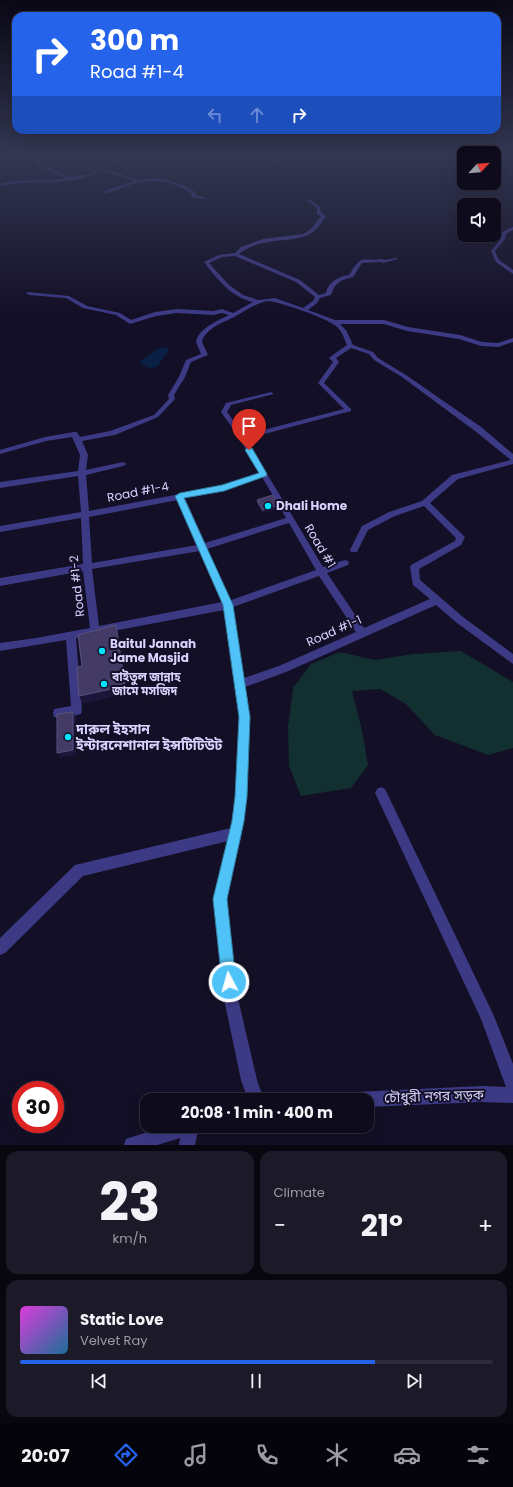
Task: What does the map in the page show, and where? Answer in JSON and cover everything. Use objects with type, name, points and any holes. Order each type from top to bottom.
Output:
[{"type":"street","points":[[236,254],[243,248],[265,240],[298,238],[313,230],[324,216],[319,214],[319,208]]},
{"type":"street","points":[[513,228],[504,233],[503,239],[493,251],[494,258],[500,264],[513,272]]},
{"type":"street","points":[[318,297],[298,281],[236,254],[221,256],[206,262],[218,276],[246,300],[281,300],[336,322],[384,322],[407,329],[460,337],[481,344],[498,345],[513,340]]},
{"type":"street","points":[[304,310],[315,302],[318,297],[329,294],[330,287],[344,277],[351,276],[357,270],[360,262],[364,260],[382,260],[383,262],[396,259]]},
{"type":"street","points":[[29,293],[39,295],[43,293],[67,297],[85,307],[118,314],[130,322],[155,314],[178,310],[213,313],[222,311],[234,315]]},
{"type":"street","points":[[0,452],[45,439],[74,434],[78,440],[112,433],[156,416],[172,399],[171,395],[182,377],[188,362],[205,354],[200,343],[201,338],[208,329],[222,319],[234,315],[256,301]]},
{"type":"street","points":[[336,322],[348,338],[350,346]]},
{"type":"street","points":[[242,438],[349,410],[321,384],[336,362],[332,358],[350,346]]},
{"type":"street","points":[[350,346],[371,353],[376,359],[404,376],[478,429],[513,458]]},
{"type":"street","name":"Road #1","points":[[271,394],[228,404],[224,412],[242,438],[321,571],[362,633]]},
{"type":"street","name":"Road #1-2","points":[[0,647],[95,630],[90,606],[87,568],[86,514],[82,472],[84,456],[78,440]]},
{"type":"street","points":[[354,550],[365,528],[392,514],[425,503],[455,477],[513,462]]},
{"type":"street","points":[[0,484],[82,472],[123,464]]},
{"type":"street","name":"Road #1-4","points":[[0,529],[224,488],[263,474]]},
{"type":"street","points":[[180,496],[228,605],[244,717],[241,797],[236,833],[220,899],[230,994],[249,1080],[254,1093]]},
{"type":"street","points":[[425,503],[461,537],[458,543],[414,567],[416,582],[460,620],[513,660]]},
{"type":"street","points":[[0,582],[202,547],[290,520]]},
{"type":"street","points":[[95,630],[228,605],[345,563]]},
{"type":"street","name":"Road #1-1","points":[[239,684],[282,669],[438,600]]},
{"type":"street","points":[[58,712],[76,710],[71,635]]},
{"type":"street","points":[[381,793],[487,1016],[513,1084]]},
{"type":"street","points":[[0,948],[80,870],[236,833]]},
{"type":"street","name":"চৌধুরী নগর সড়ক","points":[[374,1099],[482,1094],[513,1095]]},
{"type":"street","points":[[132,1145],[169,1133]]},
{"type":"street","points":[[187,1145],[189,1133]]},
{"type":"green space","points":[[461,651],[513,682],[513,748],[488,755],[435,735],[406,704],[380,689],[352,691],[362,730],[368,765],[351,788],[301,796],[289,766],[288,727],[293,688],[311,664],[340,652],[375,660],[413,654]]},
{"type":"water","points":[[159,348],[168,348],[168,352],[157,367],[148,368],[139,362]]},
{"type":"building","name":"Dhali Home","points":[[273,495],[279,505],[263,510],[257,500]]},
{"type":"building","points":[[116,625],[125,686],[79,696],[77,667],[82,666],[78,635]]},
{"type":"building","name":"দারুল ইহসান ইন্টারনেশানাল ইন্সটিটিউট","points":[[73,712],[73,750],[57,753],[57,714]]},
{"type":"place","name":"Dhali Home","points":[[268,506]]},
{"type":"place","name":"Baitul Jannah Jame Masjid","points":[[102,651]]},
{"type":"place","name":"বাইতুল জান্নাহ জামে মসজিদ","points":[[104,684]]},
{"type":"place","name":"দারুল ইহসান ইন্টারনেশানাল ইন্সটিটিউট","points":[[68,737]]},
{"type":"route","points":[[229,982],[220,899],[238,821],[241,797],[244,717],[228,605],[180,496],[224,488],[263,474],[249,450]]}]
